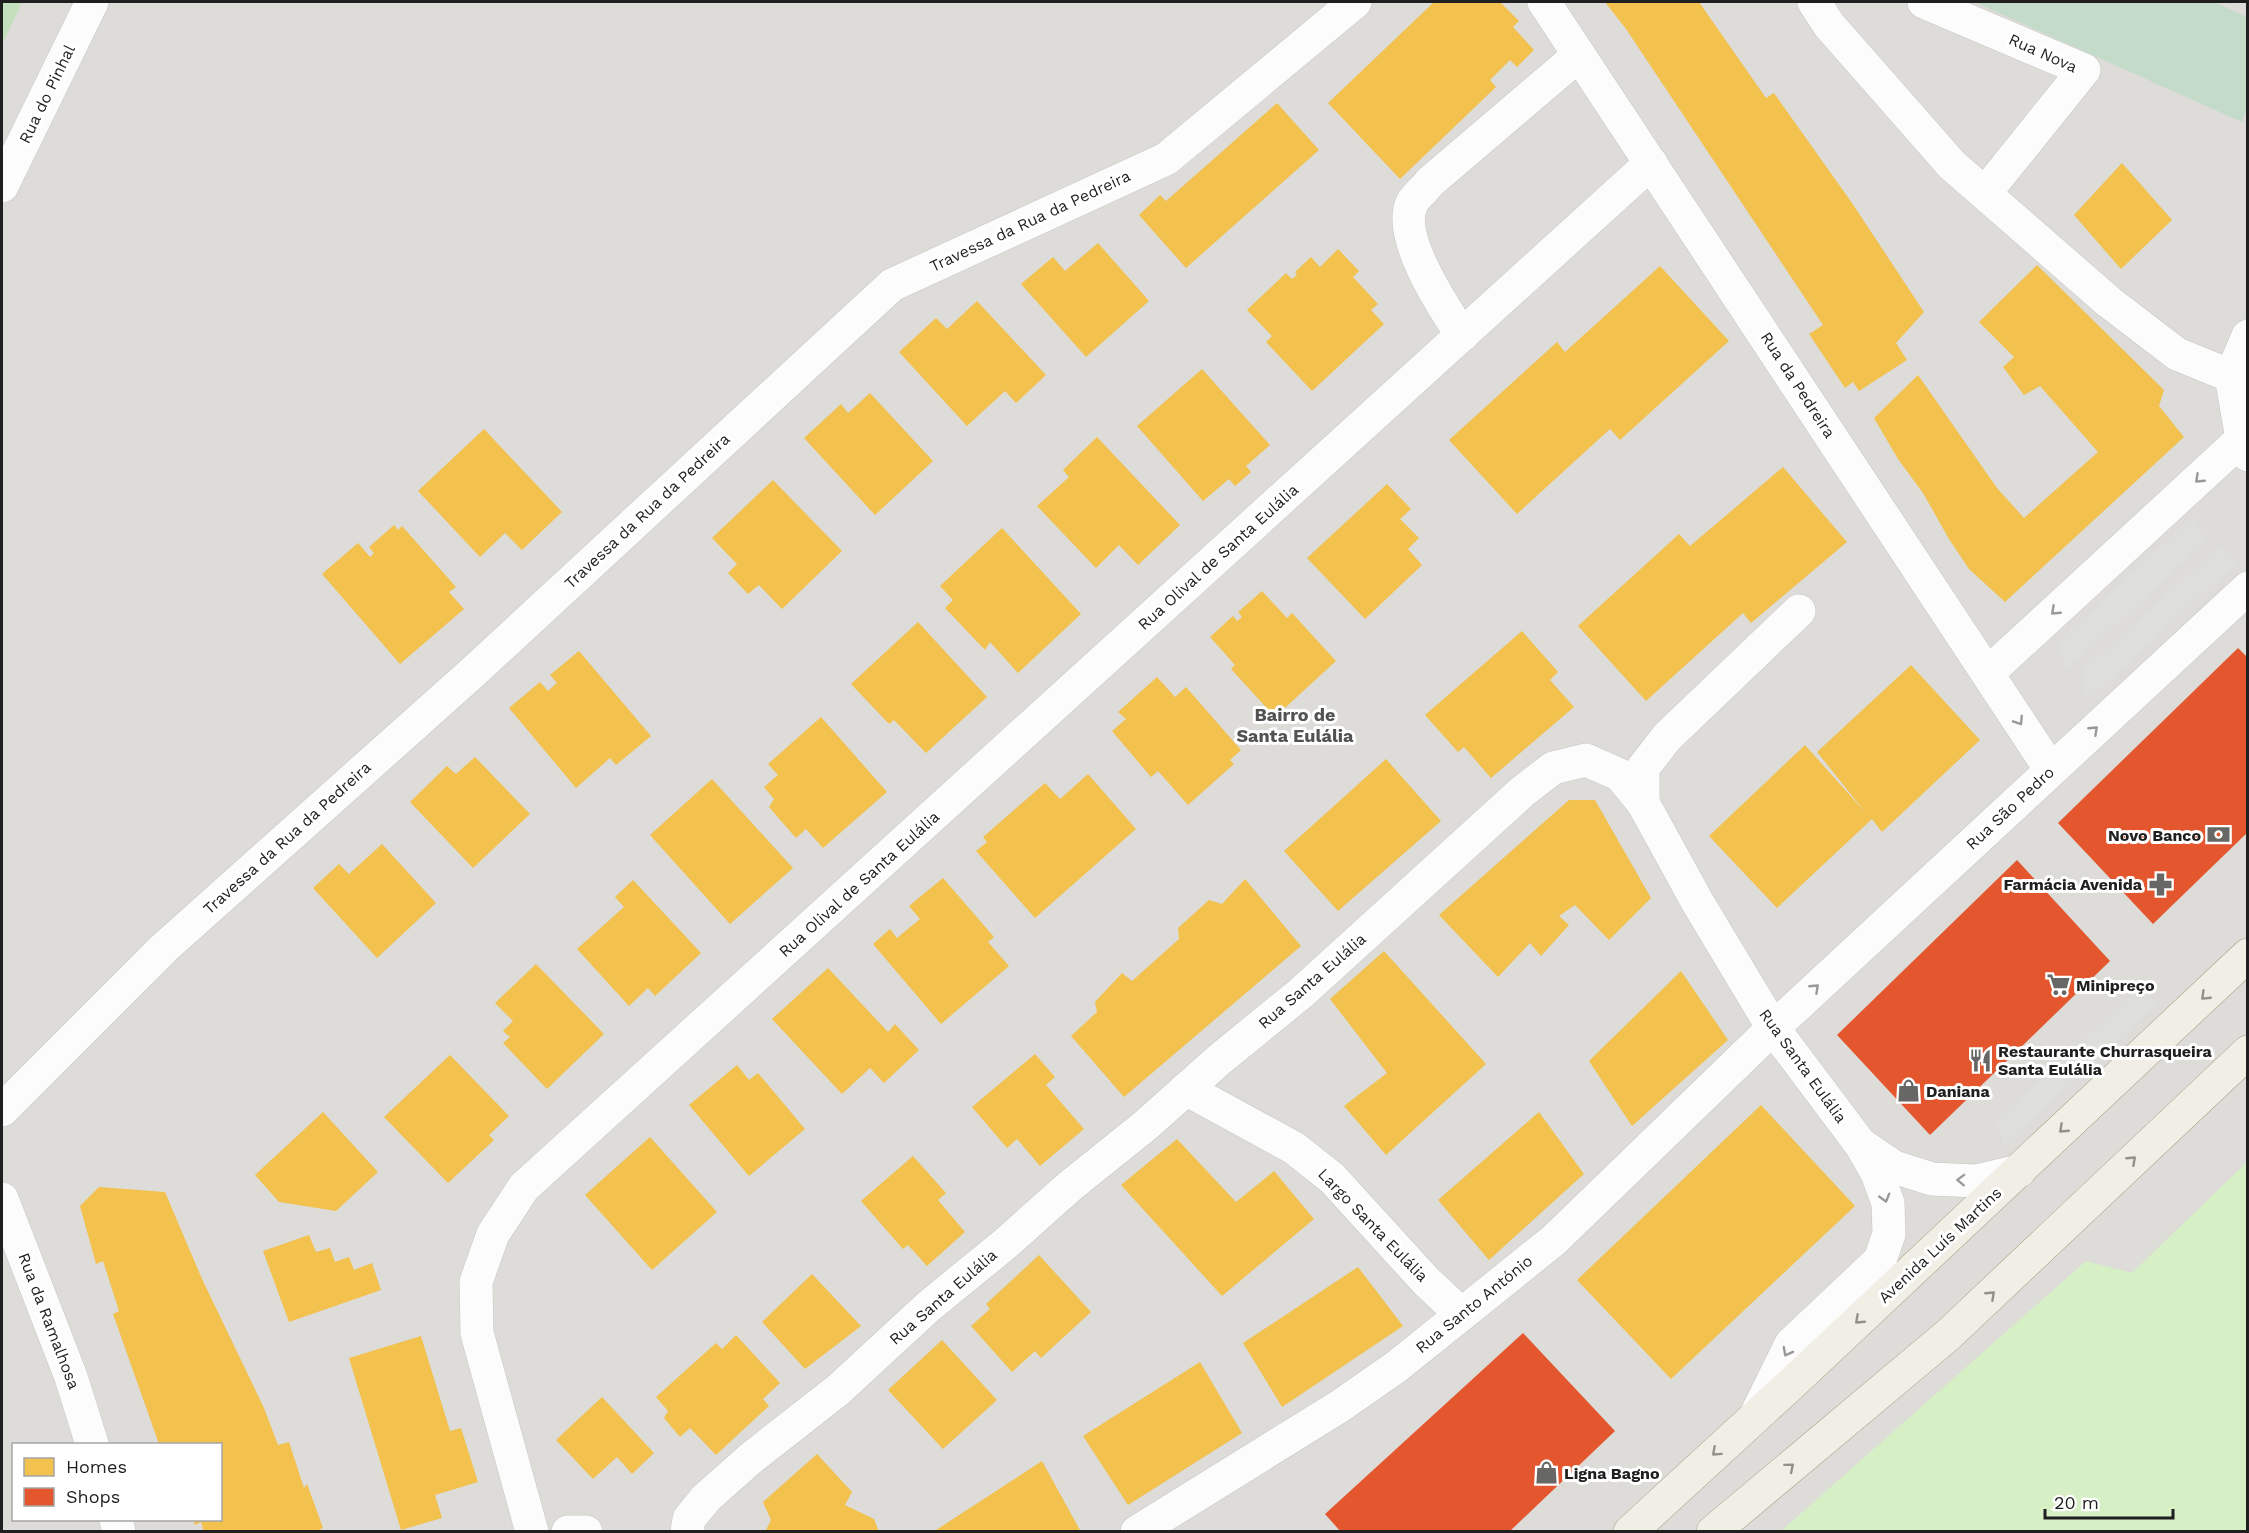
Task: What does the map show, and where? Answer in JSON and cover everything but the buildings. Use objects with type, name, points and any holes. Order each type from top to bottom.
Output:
[{"type":"main road","name":"Avenida Luís Martins","points":[[1631,1531],[2240,963]]},
{"type":"main road","points":[[1713,1532],[1948,1335],[2247,1052]]},
{"type":"street","name":"Rua do Pinhal","points":[[2,186],[92,2]]},
{"type":"street","name":"Travessa da Rua da Pedreira","points":[[2,1110],[164,948],[472,673],[892,285],[1166,159],[1355,2]]},
{"type":"street","name":"Rua da Pedreira","points":[[1544,2],[2051,770]]},
{"type":"street","points":[[1814,2],[1829,25],[1952,165],[2109,302],[2177,354],[2231,376]]},
{"type":"street","name":"Rua Nova","points":[[1924,2],[2084,70],[1985,194]]},
{"type":"street","points":[[1462,334],[1433,291],[1415,248],[1408,221],[1412,204],[1431,182],[1579,55]]},
{"type":"street","name":"Rua Olival de Santa Eulália","points":[[532,1532],[477,1333],[476,1282],[493,1234],[524,1187],[1651,163]]},
{"type":"street","points":[[1988,673],[2245,447],[2231,376],[2247,336]]},
{"type":"street","name":"Rua São Pedro","points":[[1773,1028],[2247,588]]},
{"type":"street","points":[[1643,803],[1643,768],[1666,737],[1799,611]]},
{"type":"street","name":"Rua Santa Eulália","points":[[687,1532],[690,1519],[706,1498],[750,1459],[838,1390],[929,1306],[1301,993],[1522,792],[1553,768],[1586,760],[1620,775],[1643,803],[1698,903],[1773,1028],[1861,1145]]},
{"type":"street","points":[[2240,963],[2247,936]]},
{"type":"street","name":"Rua Santo António","points":[[1137,1532],[1340,1406],[1396,1367],[1554,1240],[1773,1028]]},
{"type":"street","name":"Largo Santa Eulália","points":[[1186,1089],[1294,1148],[1332,1178],[1426,1281],[1461,1314]]},
{"type":"street","points":[[1861,1145],[1894,1167],[1932,1179],[1976,1180],[2019,1171]]},
{"type":"street","points":[[1755,1417],[1791,1344],[1881,1260],[1889,1234],[1888,1203],[1877,1173],[1861,1145]]},
{"type":"street","name":"Rua da Ramalhosa","points":[[2,1199],[71,1377],[92,1443]]},
{"type":"street","points":[[568,1532],[586,1532]]},
{"type":"shaded area","points":[[16,2],[2247,2],[2247,1531],[2,1531],[2,25]]},
{"type":"shaded area","points":[[2194,515],[2206,542],[2066,671],[2058,642]]},
{"type":"shaded area","points":[[2221,545],[2238,562],[2087,701],[2083,670]]},
{"type":"shaded area","points":[[2131,995],[2158,1003],[2004,1145],[1997,1120]]},
{"type":"green space","points":[[2,2],[22,2],[2,45]]},
{"type":"green space","points":[[1974,2],[2214,2],[2247,17],[2247,108],[2242,122]]},
{"type":"green space","points":[[2247,1162],[2247,1531],[1781,1531],[2086,1261],[2132,1273]]},
{"type":"place","name":"Novo Banco","points":[[2219,835]]},
{"type":"place","name":"Farmácia Avenida","points":[[2160,884]]},
{"type":"place","name":"Minipreço","points":[[2058,985]]},
{"type":"place","name":"Restaurante Churrasqueira Santa Eulália","points":[[1980,1060]]},
{"type":"place","name":"Daniana","points":[[1908,1091]]},
{"type":"place","name":"Ligna Bagno","points":[[1546,1473]]},
{"type":"district","name":"Bairro de Santa Eulália","points":[[1295,724]]}]
